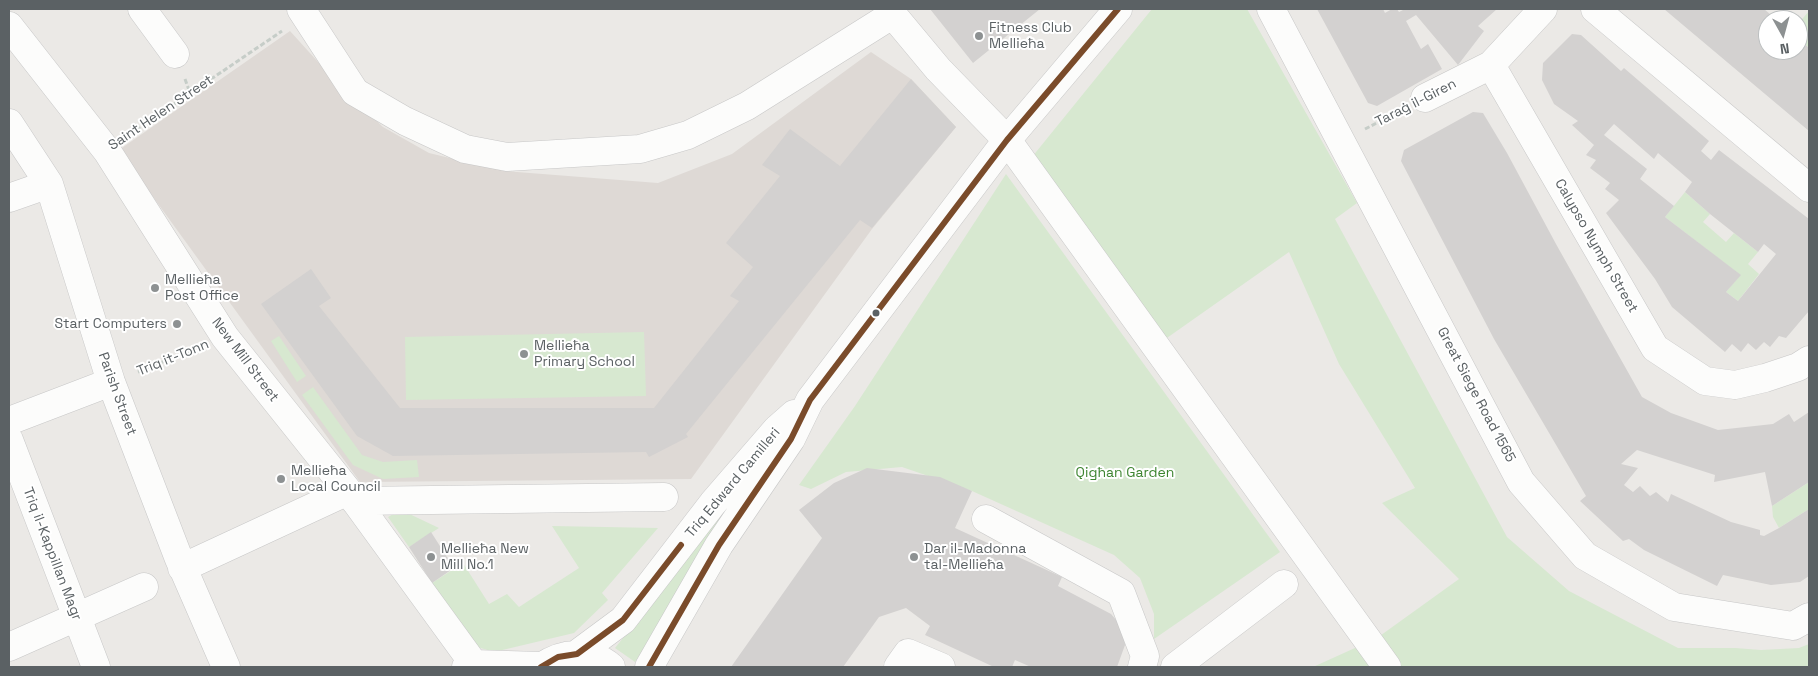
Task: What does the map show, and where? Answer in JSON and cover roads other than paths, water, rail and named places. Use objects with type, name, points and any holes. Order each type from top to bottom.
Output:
[{"type":"street","points":[[142,9],[176,54]]},
{"type":"street","name":"Triq Edward Camilleri","points":[[649,667],[719,545],[791,439],[810,400],[1007,140],[1118,9]]},
{"type":"street","name":"Great Siege Road 1565","points":[[1271,9],[1342,140],[1521,482],[1585,556],[1674,607],[1794,626],[1809,616]]},
{"type":"street","points":[[1491,65],[1543,9]]},
{"type":"street","points":[[1595,9],[1809,188]]},
{"type":"street","points":[[303,12],[355,92],[405,122],[465,149],[507,157],[640,149],[688,135],[747,106],[890,12],[938,69],[1007,140],[1387,667]]},
{"type":"street","name":"New Mill Street","points":[[9,26],[107,151],[225,337],[352,496],[472,666],[541,667]]},
{"type":"street","name":"Taraġ il-Giren","points":[[1425,98],[1491,65]]},
{"type":"street","name":"Calypso Nymph Street","points":[[1491,65],[1655,348],[1705,382],[1735,385],[1766,378],[1798,367],[1809,360]]},
{"type":"street","name":"Parish Street","points":[[9,123],[49,184],[112,382],[182,568],[226,667]]},
{"type":"street","points":[[9,198],[49,184]]},
{"type":"street","points":[[9,421],[112,382]]},
{"type":"street","name":"Triq Edward Camilleri","points":[[577,654],[623,620],[713,503],[777,429],[810,400]]},
{"type":"street","name":"Triq il-Kappillan Magr","points":[[9,440],[75,618],[96,667]]},
{"type":"street","points":[[182,568],[352,496],[664,497]]},
{"type":"street","points":[[986,518],[1121,593],[1145,656],[1142,667]]},
{"type":"street","points":[[1175,667],[1284,584]]},
{"type":"street","points":[[9,646],[144,587]]},
{"type":"street","points":[[898,667],[908,652],[941,667]]},
{"type":"street","points":[[541,667],[558,657],[577,654],[596,658],[611,667]]},
{"type":"place","name":"Fitness Club Mellieħa","points":[[979,36]]},
{"type":"place","name":"Mellieħa Post Office","points":[[155,288]]},
{"type":"place","name":"Start Computers","points":[[177,324]]},
{"type":"place","name":"Mellieħa Primary School","points":[[524,354]]},
{"type":"place","name":"Mellieħa Local Council","points":[[281,479]]},
{"type":"place","name":"Mellieħa New Mill No.1","points":[[431,557]]},
{"type":"place","name":"Dar il-Madonna tal-Mellieħa","points":[[914,557]]},
{"type":"park label","name":"Qigħan Garden","points":[[1125,473]]}]
